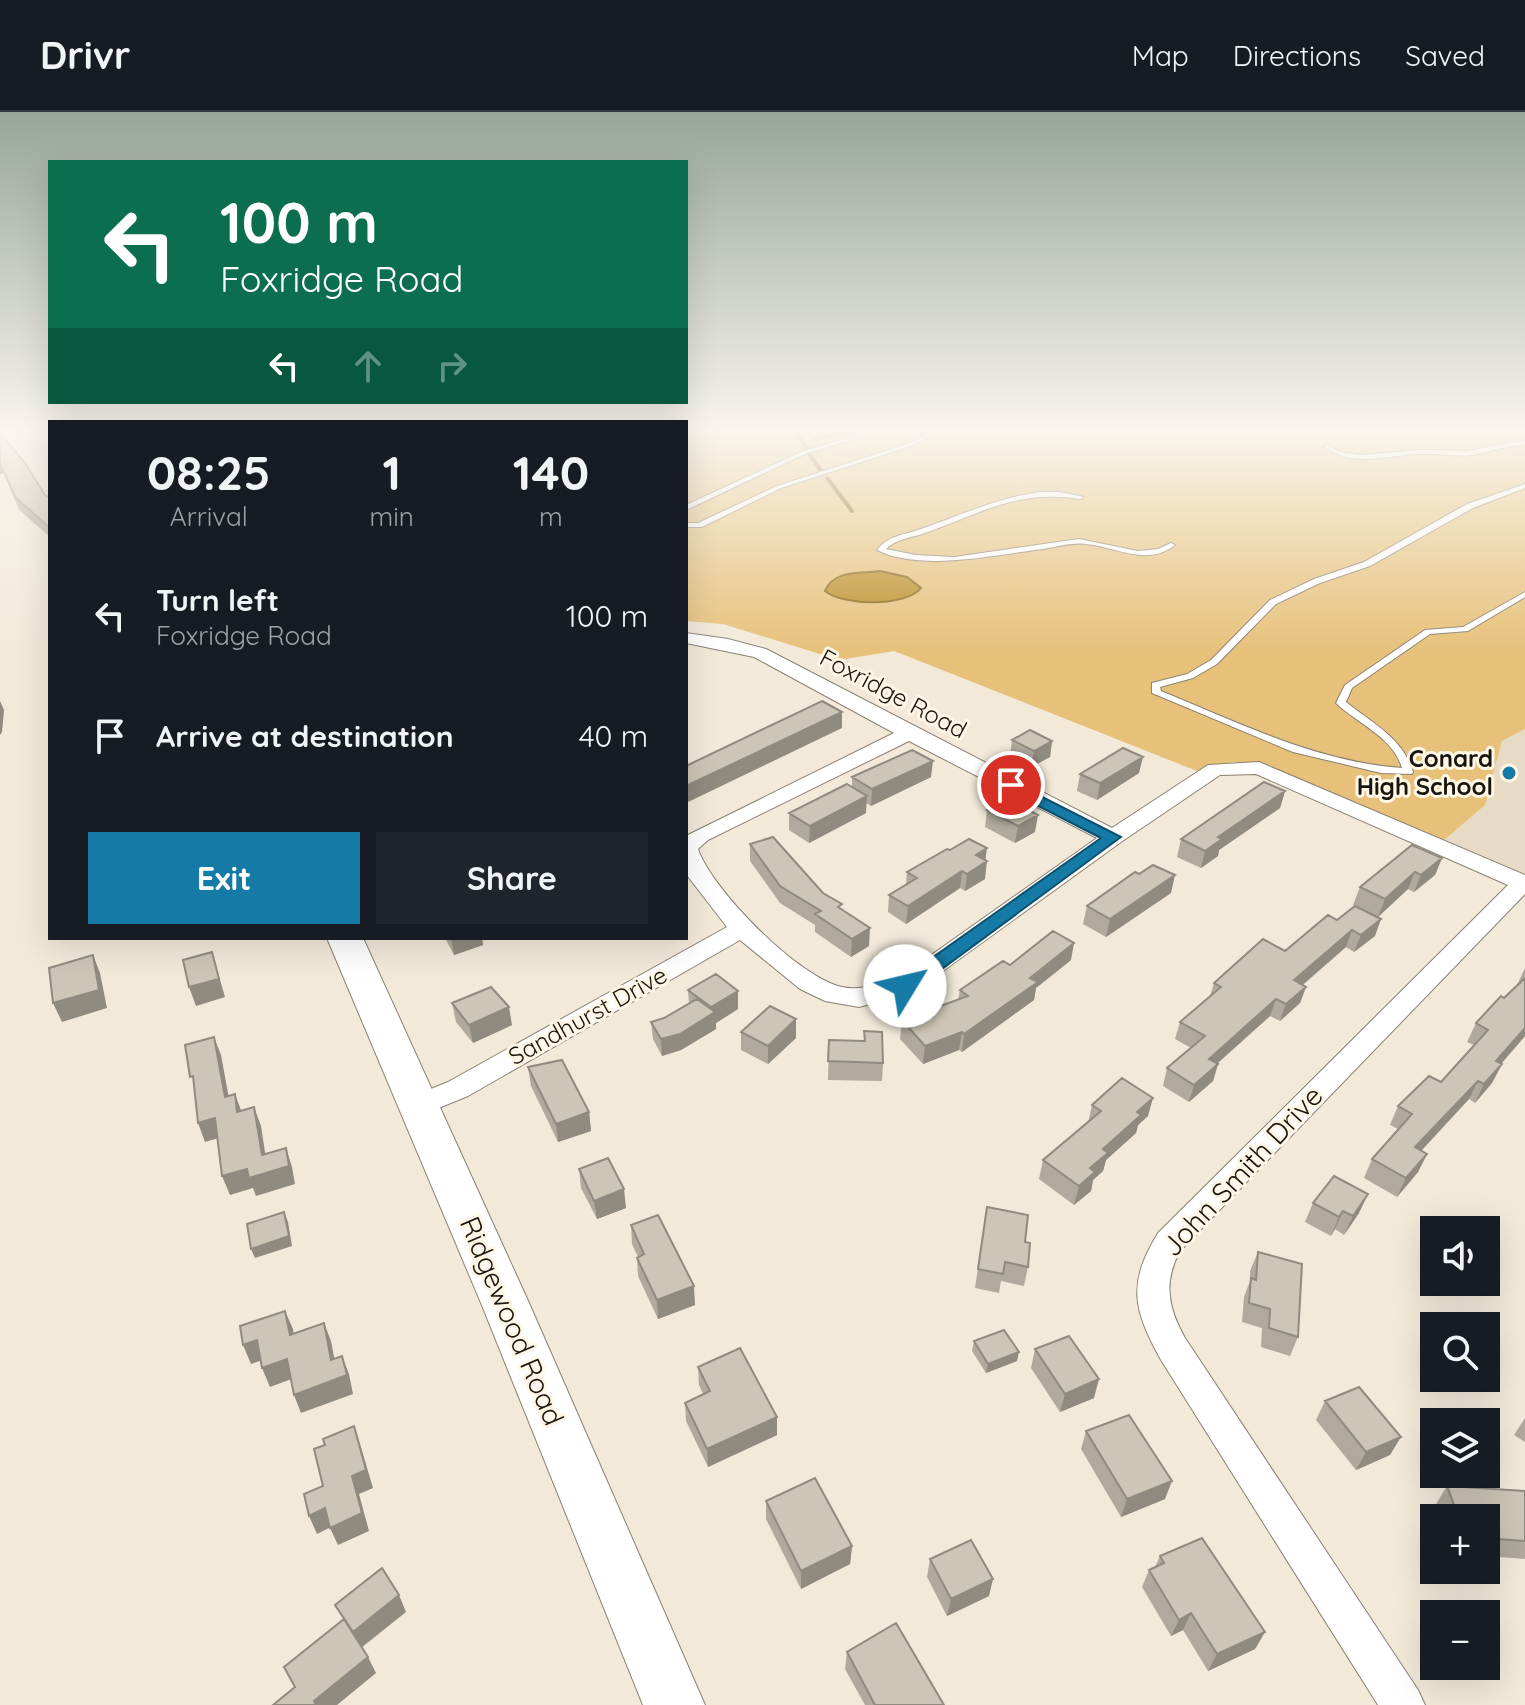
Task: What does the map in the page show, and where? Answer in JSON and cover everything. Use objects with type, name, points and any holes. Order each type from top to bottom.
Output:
[{"type":"main road","name":"Ridgewood Road","points":[[346,940],[674,1705]]},
{"type":"street","name":"Foxridge Road","points":[[688,638],[728,644],[760,653],[1113,837]]},
{"type":"street","points":[[688,846],[700,835],[909,733]]},
{"type":"street","points":[[688,854],[693,868],[742,929],[809,983],[834,995],[859,998],[905,986],[1113,837],[1215,769],[1259,768],[1524,882]]},
{"type":"street","name":"John Smith Drive","points":[[1403,1705],[1166,1336],[1151,1301],[1151,1279],[1158,1259],[1169,1242],[1524,882]]},
{"type":"street","name":"Sandhurst Drive","points":[[419,1105],[458,1089],[742,929]]},
{"type":"lane","points":[[688,525],[699,525],[745,503]]},
{"type":"lane","points":[[991,503],[886,542],[881,550],[947,559],[1079,541],[1098,541],[1143,555],[1160,552],[1171,545]]},
{"type":"lane","points":[[1477,503],[1367,564],[1317,581],[1273,602],[1214,662],[1190,676],[1155,685],[1157,693],[1297,750],[1381,770],[1408,772],[1407,763],[1387,738],[1341,703],[1348,687],[1428,632],[1465,629],[1525,594]]},
{"type":"shaded area","points":[[688,503],[1525,503],[1525,729],[1502,741],[1485,805],[1443,841],[1262,764],[1233,762],[1197,771],[894,651],[839,660],[723,624],[688,621]]},
{"type":"shaded area","points":[[880,571],[907,577],[921,588],[902,599],[874,602],[845,600],[825,591],[841,576]]},
{"type":"shaded area","name":"Conard High School","points":[[1525,729],[1525,876],[1443,841],[1485,805],[1502,741]]},
{"type":"building","points":[[22,503],[48,503],[48,526]]},
{"type":"building","points":[[822,701],[842,712],[688,785],[688,765]]},
{"type":"building","points":[[1030,730],[1052,741],[1034,751],[1012,740]]},
{"type":"building","points":[[1123,748],[1143,757],[1100,783],[1080,774]]},
{"type":"building","points":[[912,750],[933,761],[872,789],[852,777]]},
{"type":"building","points":[[1264,782],[1285,791],[1218,837],[1222,839],[1205,851],[1181,839]]},
{"type":"building","points":[[847,784],[867,796],[810,826],[789,813]]},
{"type":"building","points":[[1007,799],[1038,815],[1018,826],[987,810]]},
{"type":"building","points":[[773,837],[823,893],[842,904],[838,907],[870,928],[852,939],[815,914],[821,911],[780,886],[750,844]]},
{"type":"building","points":[[969,839],[987,848],[976,855],[987,861],[967,874],[962,871],[908,906],[889,895],[917,878],[907,872]]},
{"type":"building","points":[[1412,845],[1442,858],[1421,875],[1415,872],[1385,899],[1360,887]]},
{"type":"building","points":[[1153,865],[1175,875],[1110,919],[1087,906],[1135,872],[1139,874]]},
{"type":"building","points":[[1355,906],[1381,919],[1361,935],[1352,930],[1294,980],[1306,987],[1286,1004],[1276,999],[1209,1059],[1218,1064],[1194,1085],[1167,1068],[1205,1036],[1180,1022],[1221,987],[1214,983],[1263,939],[1285,951],[1328,915],[1337,920]]},
{"type":"building","points":[[1053,931],[1074,943],[1030,978],[1038,982],[964,1034],[962,1032],[925,1046],[902,1020],[968,996],[960,990],[1003,961],[1010,965]]},
{"type":"building","points":[[212,952],[219,979],[189,987],[183,960]]},
{"type":"building","points":[[93,955],[99,990],[53,1003],[49,968]]},
{"type":"building","points":[[716,974],[738,991],[711,1007],[688,990]]},
{"type":"building","points":[[1525,978],[1525,1028],[1496,1061],[1502,1064],[1484,1084],[1478,1081],[1415,1147],[1427,1154],[1406,1178],[1372,1159],[1412,1114],[1398,1106],[1429,1076],[1441,1082],[1488,1030],[1476,1023],[1501,996],[1504,998]]},
{"type":"building","points":[[491,987],[509,1007],[469,1025],[452,1003]]},
{"type":"building","points":[[697,999],[715,1012],[680,1034],[661,1039],[651,1022]]},
{"type":"building","points":[[770,1006],[796,1019],[768,1046],[741,1032]]},
{"type":"building","points":[[864,1031],[882,1032],[883,1063],[828,1061],[829,1040],[865,1041]]},
{"type":"building","points":[[214,1037],[225,1097],[235,1094],[237,1112],[254,1107],[262,1155],[286,1148],[289,1166],[249,1178],[247,1169],[222,1176],[215,1118],[198,1123],[193,1076],[190,1077],[185,1045]]},
{"type":"building","points":[[562,1060],[589,1112],[556,1124],[528,1067]]},
{"type":"building","points":[[1122,1078],[1153,1098],[1137,1112],[1141,1115],[1103,1149],[1108,1153],[1090,1168],[1095,1172],[1079,1186],[1043,1160],[1101,1111],[1092,1105]]},
{"type":"building","points":[[608,1158],[624,1189],[594,1201],[579,1169]]},
{"type":"building","points":[[1334,1176],[1368,1194],[1353,1216],[1343,1211],[1339,1217],[1313,1203]]},
{"type":"building","points":[[987,1207],[1028,1215],[1025,1242],[1030,1243],[1028,1267],[1005,1262],[1003,1274],[978,1269]]},
{"type":"building","points":[[284,1212],[289,1236],[251,1249],[247,1224]]},
{"type":"building","points":[[658,1215],[694,1286],[657,1300],[637,1258],[644,1254],[631,1225]]},
{"type":"building","points":[[1258,1252],[1302,1264],[1298,1337],[1269,1328],[1270,1309],[1249,1303],[1251,1278],[1256,1280]]},
{"type":"building","points":[[285,1311],[290,1335],[324,1323],[331,1360],[342,1356],[347,1375],[294,1395],[287,1359],[262,1368],[257,1340],[243,1345],[240,1326]]},
{"type":"building","points":[[1004,1330],[1019,1352],[988,1364],[974,1341]]},
{"type":"building","points":[[1069,1336],[1099,1379],[1065,1394],[1035,1349]]},
{"type":"building","points":[[740,1348],[777,1417],[707,1449],[685,1403],[710,1391],[698,1367]]},
{"type":"building","points":[[1359,1387],[1401,1437],[1366,1452],[1325,1401]]},
{"type":"building","points":[[1129,1415],[1172,1481],[1127,1499],[1086,1431]]},
{"type":"building","points":[[354,1426],[366,1470],[352,1476],[362,1513],[330,1528],[325,1508],[309,1516],[304,1494],[323,1486],[314,1449],[325,1445],[323,1439]]},
{"type":"building","points":[[815,1478],[852,1546],[801,1571],[766,1501]]},
{"type":"building","points":[[1448,1488],[1525,1491],[1525,1541],[1500,1539],[1500,1504],[1454,1504]]},
{"type":"building","points":[[1202,1538],[1265,1632],[1217,1654],[1191,1613],[1179,1620],[1149,1570],[1164,1563],[1160,1556]]},
{"type":"building","points":[[971,1540],[993,1579],[951,1599],[930,1559]]},
{"type":"building","points":[[382,1568],[399,1595],[353,1632],[335,1605]]},
{"type":"building","points":[[344,1619],[368,1657],[314,1701],[316,1705],[273,1705],[295,1687],[284,1667]]},
{"type":"building","points":[[896,1623],[944,1705],[875,1705],[847,1652]]},
{"type":"waterway","points":[[846,503],[852,511]]},
{"type":"place","name":"Conard High School","points":[[1509,773]]},
{"type":"route","points":[[905,986],[1113,837],[1011,785]]}]
